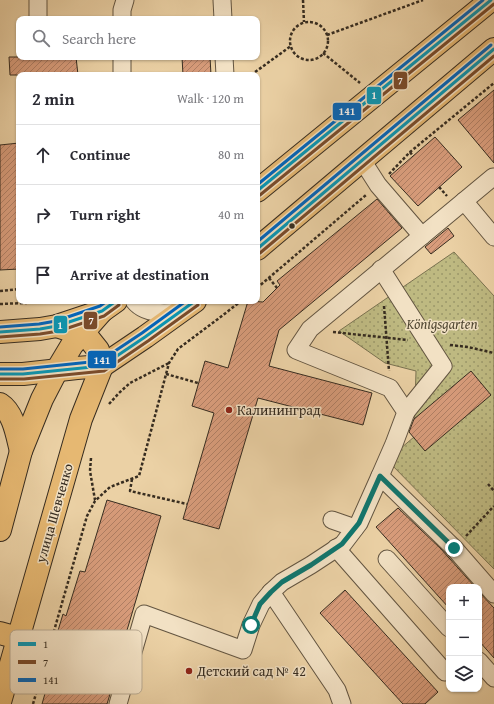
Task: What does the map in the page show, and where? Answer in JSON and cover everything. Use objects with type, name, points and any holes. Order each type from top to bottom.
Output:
[{"type":"main road","points":[[260,189],[487,2]]},
{"type":"main road","points":[[260,246],[494,49]]},
{"type":"main road","points":[[0,332],[58,326],[109,306]]},
{"type":"main road","points":[[0,530],[22,451],[41,403],[57,370],[72,345],[109,306]]},
{"type":"main road","points":[[0,374],[23,374],[102,366],[145,338],[188,306]]},
{"type":"main road","points":[[58,326],[81,334],[90,340],[98,350],[102,366]]},
{"type":"main road","name":"улица Шевченко","points":[[11,630],[81,419],[102,366]]},
{"type":"main road","points":[[0,404],[11,416],[22,451]]},
{"type":"main road","name":"улица Шевченко","points":[[0,702],[9,636]]},
{"type":"street","points":[[38,0],[38,16]]},
{"type":"street","points":[[122,16],[125,0]]},
{"type":"street","points":[[222,0],[223,16]]},
{"type":"street","points":[[122,60],[122,72]]},
{"type":"street","points":[[224,60],[225,72]]},
{"type":"street","points":[[362,160],[378,185],[422,236]]},
{"type":"street","points":[[406,412],[390,388],[296,350],[310,329],[493,177]]},
{"type":"street","points":[[464,201],[494,237]]},
{"type":"street","points":[[139,630],[144,614],[244,650],[251,625],[260,604],[282,582],[342,544],[359,523],[394,444],[406,412],[443,366],[381,270]]},
{"type":"street","points":[[136,304],[150,312],[166,313],[188,306]]},
{"type":"street","points":[[380,476],[454,548],[494,594]]},
{"type":"street","points":[[332,520],[355,528]]},
{"type":"street","points":[[336,548],[445,672]]},
{"type":"street","points":[[387,559],[446,625]]},
{"type":"street","points":[[271,592],[337,690],[342,704]]},
{"type":"street","points":[[482,664],[494,678]]},
{"type":"street","points":[[118,704],[121,694]]},
{"type":"path","points":[[303,0],[304,22]]},
{"type":"path","points":[[327,34],[423,0]]},
{"type":"path","points":[[304,22],[316,23],[327,34],[327,47],[319,57],[314,59],[308,60],[297,56],[293,52],[291,46],[291,34],[298,24],[304,22]]},
{"type":"path","points":[[255,72],[291,46]]},
{"type":"path","points":[[323,53],[360,83]]},
{"type":"path","points":[[410,152],[413,156]]},
{"type":"path","points":[[269,278],[277,288]]},
{"type":"path","points":[[0,291],[16,288]]},
{"type":"path","points":[[384,300],[390,388]]},
{"type":"path","points":[[0,304],[16,303]]},
{"type":"path","points":[[54,630],[87,516],[95,501],[110,487],[139,476],[169,363],[178,349],[237,304]]},
{"type":"path","points":[[310,329],[468,347],[494,353]]},
{"type":"path","points":[[107,406],[118,393],[130,383],[169,363]]},
{"type":"path","points":[[166,374],[198,382]]},
{"type":"path","points":[[92,452],[90,471],[95,501]]},
{"type":"path","points":[[132,479],[130,490],[187,504]]},
{"type":"path","points":[[488,484],[494,491]]},
{"type":"path","points":[[454,548],[494,506]]},
{"type":"path","points":[[33,704],[36,694]]},
{"type":"green space","name":"Königsgarten","points":[[454,252],[494,296],[494,569],[387,460],[414,437],[416,371],[385,363],[339,331]]},
{"type":"building","points":[[9,57],[16,57],[16,60],[76,60],[78,72],[16,72],[16,75],[10,75]]},
{"type":"building","points":[[182,60],[210,60],[211,72],[183,72]]},
{"type":"building","points":[[494,90],[494,163],[458,120]]},
{"type":"building","points":[[435,137],[462,167],[418,206],[390,176]]},
{"type":"building","points":[[16,143],[16,269],[0,270],[0,145]]},
{"type":"building","points":[[377,199],[402,228],[279,330],[269,366],[372,393],[363,425],[258,398],[219,529],[183,519],[214,413],[192,406],[205,361],[228,368],[247,304],[260,304],[260,302],[263,302],[280,285],[277,281]]},
{"type":"building","points":[[448,228],[454,236],[431,254],[425,247]]},
{"type":"building","points":[[471,371],[491,395],[425,451],[409,432],[414,419]]},
{"type":"building","points":[[107,500],[161,516],[127,630],[58,630],[63,614],[66,616],[80,571],[85,572]]},
{"type":"building","points":[[398,508],[441,549],[472,584],[446,584],[446,605],[376,527]]},
{"type":"building","points":[[345,590],[438,692],[425,704],[403,704],[320,613]]},
{"type":"building","points":[[482,595],[494,608],[494,658],[482,644]]},
{"type":"building","points":[[45,694],[110,694],[107,704],[42,704]]},
{"type":"transit line","name":"141","points":[[260,183],[483,0]]},
{"type":"transit line","name":"1","points":[[260,189],[491,0]]},
{"type":"transit line","name":"7","points":[[260,195],[494,4]]},
{"type":"transit line","name":"141","points":[[260,239],[491,45]]},
{"type":"transit line","name":"1","points":[[260,246],[494,49]]},
{"type":"transit line","name":"7","points":[[260,253],[494,56]]},
{"type":"transit line","name":"141","points":[[0,327],[56,321],[103,304]]},
{"type":"transit line","name":"1","points":[[0,332],[40,329],[57,326],[102,311],[112,304]]},
{"type":"transit line","name":"141","points":[[0,369],[23,369],[100,361],[182,304]]},
{"type":"transit line","name":"1","points":[[0,374],[23,374],[102,366],[191,304]]},
{"type":"transit line","name":"7","points":[[0,337],[59,331],[104,316],[119,305]]},
{"type":"transit line","name":"7","points":[[0,379],[24,379],[104,371],[198,305]]},
{"type":"place","name":"Калининград","points":[[229,410]]},
{"type":"place","name":"Детский сад № 42","points":[[189,671]]},
{"type":"route","points":[[251,625],[260,604],[282,582],[342,544],[359,523],[380,476],[454,548]]}]
